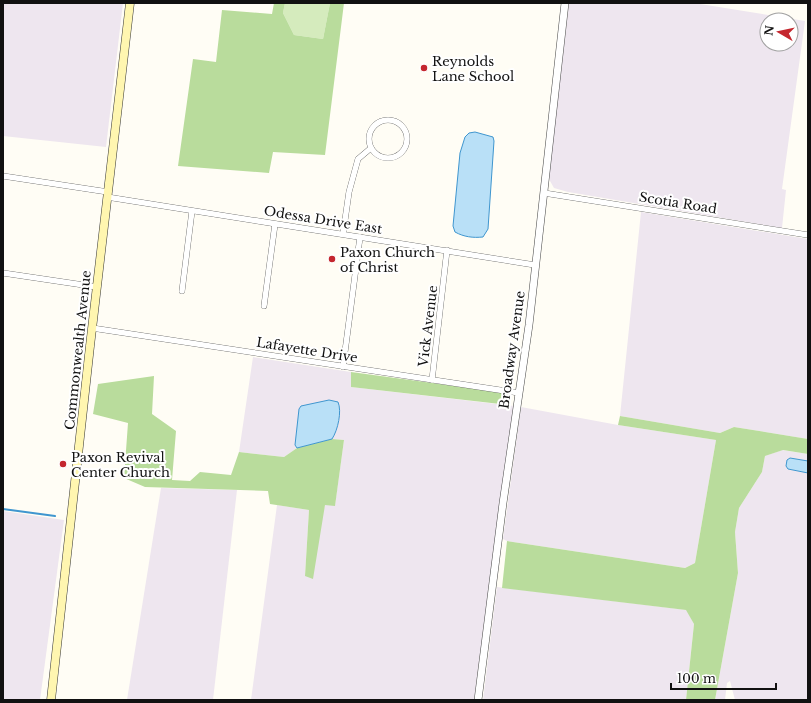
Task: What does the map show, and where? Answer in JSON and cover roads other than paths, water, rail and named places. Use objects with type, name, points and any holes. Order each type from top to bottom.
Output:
[{"type":"main road","name":"Commonwealth Avenue","points":[[51,700],[107,195],[130,3]]},
{"type":"street","name":"Broadway Avenue","points":[[478,700],[544,193],[565,3]]},
{"type":"street","points":[[386,119],[393,120],[399,122],[404,127],[407,133],[407,145],[399,155],[388,158],[382,157],[376,154],[371,148],[369,143],[370,130],[380,121],[386,119]]},
{"type":"street","points":[[343,234],[349,192],[358,159],[371,148]]},
{"type":"street","name":"Odessa Drive East","points":[[3,176],[192,211],[535,265]]},
{"type":"street","name":"Scotia Road","points":[[544,193],[808,235]]},
{"type":"street","points":[[182,291],[192,211]]},
{"type":"street","points":[[264,306],[275,224]]},
{"type":"street","points":[[343,367],[360,237]]},
{"type":"street","name":"Vick Avenue","points":[[432,380],[447,250]]},
{"type":"street","points":[[3,274],[97,288]]},
{"type":"street","name":"Lafayette Drive","points":[[92,328],[519,393]]},
{"type":"water","points":[[475,132],[493,137],[494,141],[488,229],[483,237],[469,237],[458,234],[455,232],[453,226],[460,153],[465,137],[469,133]]},
{"type":"water","points":[[329,400],[338,402],[340,410],[338,426],[332,439],[297,448],[295,445],[299,409],[301,406]]},
{"type":"water","points":[[790,458],[808,461],[808,473],[788,469],[786,466],[787,460]]},
{"type":"waterway","points":[[3,509],[55,516]]},
{"type":"place","name":"Reynolds Lane School","points":[[424,68]]},
{"type":"place","name":"Paxon Church of Christ","points":[[332,259]]},
{"type":"place","name":"Paxon Revival Center Church","points":[[63,464]]}]
